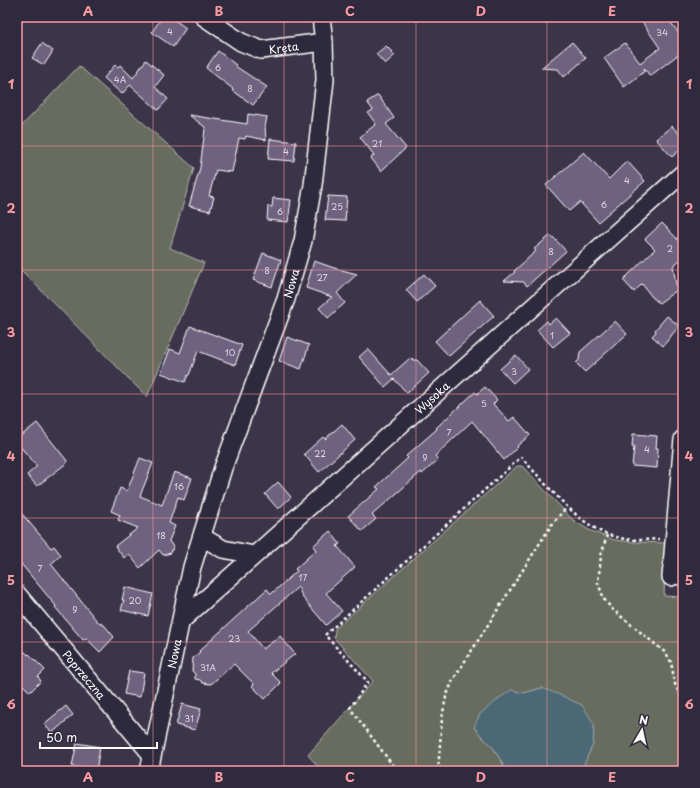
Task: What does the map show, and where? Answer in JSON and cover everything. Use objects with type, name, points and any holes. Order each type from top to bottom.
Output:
[{"type":"street","name":"Kręta","points":[[204,17],[241,42],[261,50],[324,42]]},
{"type":"street","name":"Nowa","points":[[151,763],[192,568],[223,468],[286,300],[303,241],[313,186],[325,80],[324,42],[321,17]]},
{"type":"street","name":"Wysoka","points":[[181,621],[683,173]]},
{"type":"street","points":[[677,579],[675,538],[683,439]]},
{"type":"street","points":[[202,537],[223,549],[254,556]]},
{"type":"street","name":"Poprzeczna","points":[[17,594],[151,763]]},
{"type":"path","points":[[397,771],[350,708],[368,682],[325,635],[521,457],[567,507],[586,523],[602,533],[618,538],[644,540],[675,538]]},
{"type":"path","points":[[438,771],[442,718],[446,696],[453,680],[552,524],[567,507]]},
{"type":"path","points":[[607,534],[600,556],[598,583],[604,598],[612,609],[666,653],[670,662],[675,684],[683,702]]},
{"type":"green space","points":[[79,66],[194,168],[170,248],[204,263],[147,397],[17,266],[17,131]]},
{"type":"green space","points":[[517,466],[522,466],[573,520],[589,530],[614,540],[666,543],[664,596],[683,597],[683,771],[584,771],[584,764],[593,744],[542,688],[524,693],[474,727],[492,746],[506,771],[322,771],[308,755],[373,681],[334,638],[335,629]]},
{"type":"water","points":[[542,688],[582,705],[594,724],[593,744],[584,764],[584,771],[506,771],[492,746],[474,727],[480,714],[511,690],[524,693]]},
{"type":"building","points":[[162,17],[170,17],[186,28],[173,47],[152,32]]},
{"type":"building","points":[[650,17],[667,17],[683,39],[683,51],[650,76],[644,68],[645,71],[624,87],[604,58],[625,43],[640,63],[660,48],[642,22]]},
{"type":"building","points":[[572,42],[586,58],[564,77],[558,69],[541,68]]},
{"type":"building","points":[[42,43],[53,51],[44,65],[32,58]]},
{"type":"building","points":[[386,46],[395,55],[385,64],[376,54]]},
{"type":"building","points":[[218,51],[236,65],[235,66],[267,87],[253,105],[232,90],[233,89],[206,68]]},
{"type":"building","points":[[146,60],[164,75],[155,87],[168,99],[158,110],[130,85],[122,94],[104,78],[115,65],[118,67],[120,65],[133,78]]},
{"type":"building","points":[[378,95],[394,118],[386,124],[406,148],[381,171],[371,158],[374,155],[360,137],[376,124],[368,113],[373,110],[367,102]]},
{"type":"building","points":[[248,114],[267,117],[265,127],[266,140],[246,136],[245,139],[239,138],[232,172],[216,170],[209,196],[214,197],[210,211],[189,206],[200,168],[205,127],[189,115],[247,124]]},
{"type":"building","points":[[672,126],[683,138],[683,147],[672,157],[656,139]]},
{"type":"building","points":[[270,139],[296,142],[294,161],[268,159]]},
{"type":"building","points":[[584,152],[609,179],[627,161],[645,181],[598,222],[580,202],[569,211],[546,185]]},
{"type":"building","points":[[328,196],[347,197],[345,221],[325,220]]},
{"type":"building","points":[[273,198],[291,200],[288,222],[267,220],[268,206],[272,207]]},
{"type":"building","points":[[662,223],[683,245],[683,257],[673,266],[677,290],[659,303],[652,297],[642,284],[634,292],[623,280],[655,249],[645,239]]},
{"type":"building","points":[[551,235],[566,251],[527,286],[524,282],[504,281],[536,251],[534,249]]},
{"type":"building","points":[[263,253],[281,260],[272,287],[253,280]]},
{"type":"building","points":[[314,261],[357,274],[337,293],[345,303],[328,318],[319,308],[332,297],[306,288]]},
{"type":"building","points":[[424,274],[435,286],[417,302],[406,290]]},
{"type":"building","points":[[480,300],[494,316],[449,356],[435,341]]},
{"type":"building","points":[[667,316],[679,326],[663,346],[652,336]]},
{"type":"building","points":[[556,318],[570,333],[553,347],[537,330],[547,321],[549,324]]},
{"type":"building","points":[[615,321],[627,334],[585,372],[576,363],[579,360],[580,352]]},
{"type":"building","points":[[190,326],[242,345],[235,365],[198,351],[185,382],[161,373],[170,349],[180,353]]},
{"type":"building","points":[[287,337],[309,345],[301,369],[279,361]]},
{"type":"building","points":[[368,349],[391,375],[410,358],[417,360],[429,373],[407,393],[394,379],[385,387],[359,357]]},
{"type":"building","points":[[516,355],[528,369],[513,383],[500,369]]},
{"type":"building","points":[[485,387],[497,400],[493,404],[509,421],[514,417],[530,435],[504,460],[472,421],[435,456],[438,460],[422,474],[421,472],[372,515],[376,519],[362,531],[348,516],[379,489],[376,487],[408,458],[406,456],[437,429],[436,428],[475,392],[477,394]]},
{"type":"building","points":[[37,423],[68,462],[37,486],[27,475],[37,466],[17,443],[17,439]]},
{"type":"building","points":[[342,424],[355,440],[319,472],[304,454],[323,437],[325,439]]},
{"type":"building","points":[[633,434],[657,436],[657,468],[632,466],[634,447],[632,447]]},
{"type":"building","points":[[140,458],[153,463],[140,496],[162,505],[174,472],[192,478],[184,500],[178,497],[169,523],[175,526],[169,541],[173,547],[171,553],[163,555],[159,550],[140,568],[129,554],[124,558],[115,546],[138,528],[118,520],[120,515],[111,511],[120,488],[127,491]]},
{"type":"building","points":[[278,482],[291,497],[278,509],[265,494]]},
{"type":"building","points":[[17,508],[51,548],[54,546],[61,555],[51,564],[97,621],[105,626],[114,637],[100,652],[86,638],[83,640],[17,559]]},
{"type":"building","points":[[330,531],[340,544],[337,546],[355,567],[326,593],[342,611],[326,625],[303,598],[298,587],[248,631],[263,649],[280,636],[295,654],[271,673],[281,683],[265,699],[252,686],[254,684],[234,664],[211,684],[203,683],[200,680],[195,679],[195,674],[192,671],[193,658],[200,652],[199,651],[267,589],[271,594],[297,571],[295,569],[316,550],[313,546]]},
{"type":"building","points":[[125,587],[153,594],[148,616],[121,610],[124,600],[122,600]]},
{"type":"building","points":[[17,644],[45,670],[38,677],[41,681],[30,692],[17,679]]},
{"type":"building","points":[[129,671],[144,673],[140,697],[124,694]]},
{"type":"building","points":[[182,704],[201,709],[195,730],[176,725]]},
{"type":"building","points":[[66,706],[73,715],[52,733],[44,724]]},
{"type":"building","points":[[77,743],[100,747],[96,771],[72,766]]}]
